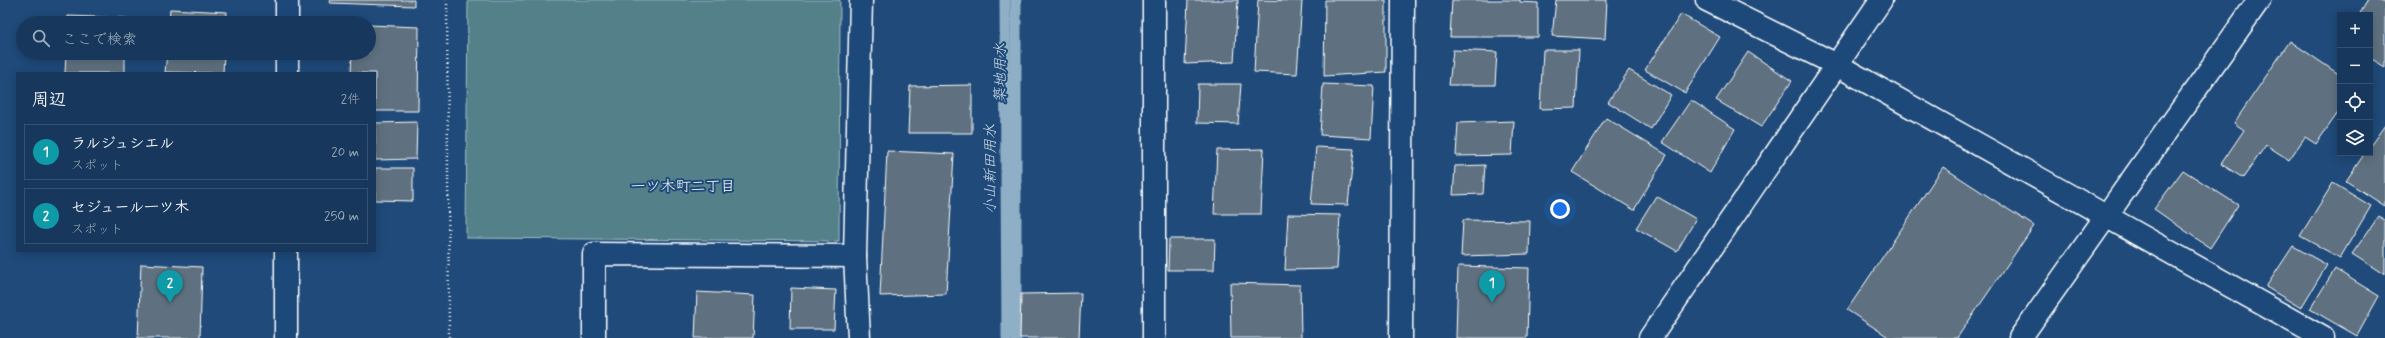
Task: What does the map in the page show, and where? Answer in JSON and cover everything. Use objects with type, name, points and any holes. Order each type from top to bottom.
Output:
[{"type":"street","points":[[287,0],[287,16]]},
{"type":"street","points":[[859,338],[855,256],[861,0]]},
{"type":"street","points":[[1154,0],[1154,338]]},
{"type":"street","points":[[1401,338],[1403,0]]},
{"type":"street","points":[[1707,0],[1837,65],[2324,338]]},
{"type":"street","points":[[1650,338],[1881,0]]},
{"type":"street","points":[[2020,338],[2259,0]]},
{"type":"street","points":[[287,60],[287,72]]},
{"type":"street","points":[[286,252],[286,338]]},
{"type":"street","points":[[594,338],[594,254],[855,256]]},
{"type":"path","points":[[447,0],[449,338]]},
{"type":"green space","points":[[468,0],[840,0],[839,241],[466,238]]},
{"type":"building","points":[[330,0],[414,0],[414,6],[330,3]]},
{"type":"building","points":[[1188,0],[1238,0],[1234,62],[1185,64]]},
{"type":"building","points":[[1258,0],[1302,1],[1297,74],[1254,72]]},
{"type":"building","points":[[1325,0],[1386,0],[1386,72],[1324,76]]},
{"type":"building","points":[[1452,0],[1520,0],[1520,2],[1538,3],[1538,37],[1450,37]]},
{"type":"building","points":[[1556,0],[1607,0],[1605,39],[1552,36]]},
{"type":"building","points":[[2368,0],[2378,0],[2385,4],[2385,67],[2373,60],[2373,12],[2361,12]]},
{"type":"building","points":[[170,9],[227,12],[227,16],[170,16]]},
{"type":"building","points":[[1681,14],[1720,37],[1685,93],[1645,70]]},
{"type":"building","points":[[376,25],[419,27],[418,111],[376,111],[376,72],[351,72],[352,60],[376,60]]},
{"type":"building","points":[[2290,41],[2337,73],[2337,114],[2316,144],[2305,137],[2289,160],[2266,145],[2243,178],[2221,164],[2244,130],[2234,123]]},
{"type":"building","points":[[1453,50],[1497,52],[1495,85],[1449,85]]},
{"type":"building","points":[[1543,50],[1579,50],[1576,108],[1540,109]]},
{"type":"building","points":[[1748,52],[1792,81],[1761,127],[1716,100]]},
{"type":"building","points":[[66,60],[125,60],[125,72],[65,72]]},
{"type":"building","points":[[166,60],[224,60],[223,72],[165,72]]},
{"type":"building","points":[[1629,70],[1671,95],[1651,129],[1608,102]]},
{"type":"building","points":[[1198,84],[1241,84],[1238,124],[1197,123]]},
{"type":"building","points":[[1323,84],[1374,86],[1371,138],[1320,135]]},
{"type":"building","points":[[972,85],[972,133],[908,133],[910,86]]},
{"type":"building","points":[[1691,100],[1735,129],[1710,173],[1662,142]]},
{"type":"building","points":[[1606,118],[1667,155],[1634,210],[1572,172]]},
{"type":"building","points":[[1514,121],[1512,155],[1456,156],[1458,123]]},
{"type":"building","points":[[417,122],[416,159],[376,160],[376,123]]},
{"type":"building","points":[[2385,125],[2385,206],[2346,181],[2363,156],[2373,156],[2373,142]]},
{"type":"building","points":[[1316,147],[1354,149],[1348,205],[1311,204]]},
{"type":"building","points":[[1264,149],[1261,214],[1214,214],[1217,150]]},
{"type":"building","points":[[887,151],[954,154],[946,294],[880,296]]},
{"type":"building","points":[[1485,165],[1483,194],[1453,195],[1455,166]]},
{"type":"building","points":[[1943,167],[2034,226],[1957,338],[1890,338],[1847,310]]},
{"type":"building","points":[[376,168],[413,168],[413,201],[376,200]]},
{"type":"building","points":[[2183,170],[2238,205],[2210,248],[2154,209]]},
{"type":"building","points":[[2333,183],[2371,206],[2340,258],[2300,236]]},
{"type":"building","points":[[1656,196],[1696,219],[1677,251],[1636,228]]},
{"type":"building","points":[[1288,214],[1340,215],[1337,269],[1285,270]]},
{"type":"building","points":[[2379,216],[2385,221],[2385,275],[2352,254]]},
{"type":"building","points":[[1463,220],[1530,221],[1529,254],[1461,256]]},
{"type":"building","points":[[1169,239],[1215,239],[1214,270],[1168,270]]},
{"type":"building","points":[[2293,246],[2327,265],[2301,308],[2266,287]]},
{"type":"building","points":[[141,264],[202,267],[200,338],[138,338]]},
{"type":"building","points":[[1458,266],[1529,268],[1527,338],[1456,338]]},
{"type":"building","points":[[2335,269],[2379,296],[2357,336],[2310,309]]},
{"type":"building","points":[[1230,283],[1300,285],[1301,338],[1231,338]]},
{"type":"building","points":[[791,288],[836,290],[834,329],[790,329]]},
{"type":"building","points":[[697,292],[755,295],[753,338],[695,338]]},
{"type":"building","points":[[1081,293],[1079,338],[1020,338],[1021,294]]},
{"type":"waterway","name":"小山新田用水","points":[[1005,0],[1007,338]]},
{"type":"waterway","name":"築地用水","points":[[1016,0],[1016,338]]},
{"type":"place","name":"セジュール一ツ木","points":[[170,303]]},
{"type":"place","name":"ラルジュシエル","points":[[1492,303]]},
{"type":"district","name":"一ツ木町二丁目","points":[[683,187]]}]
